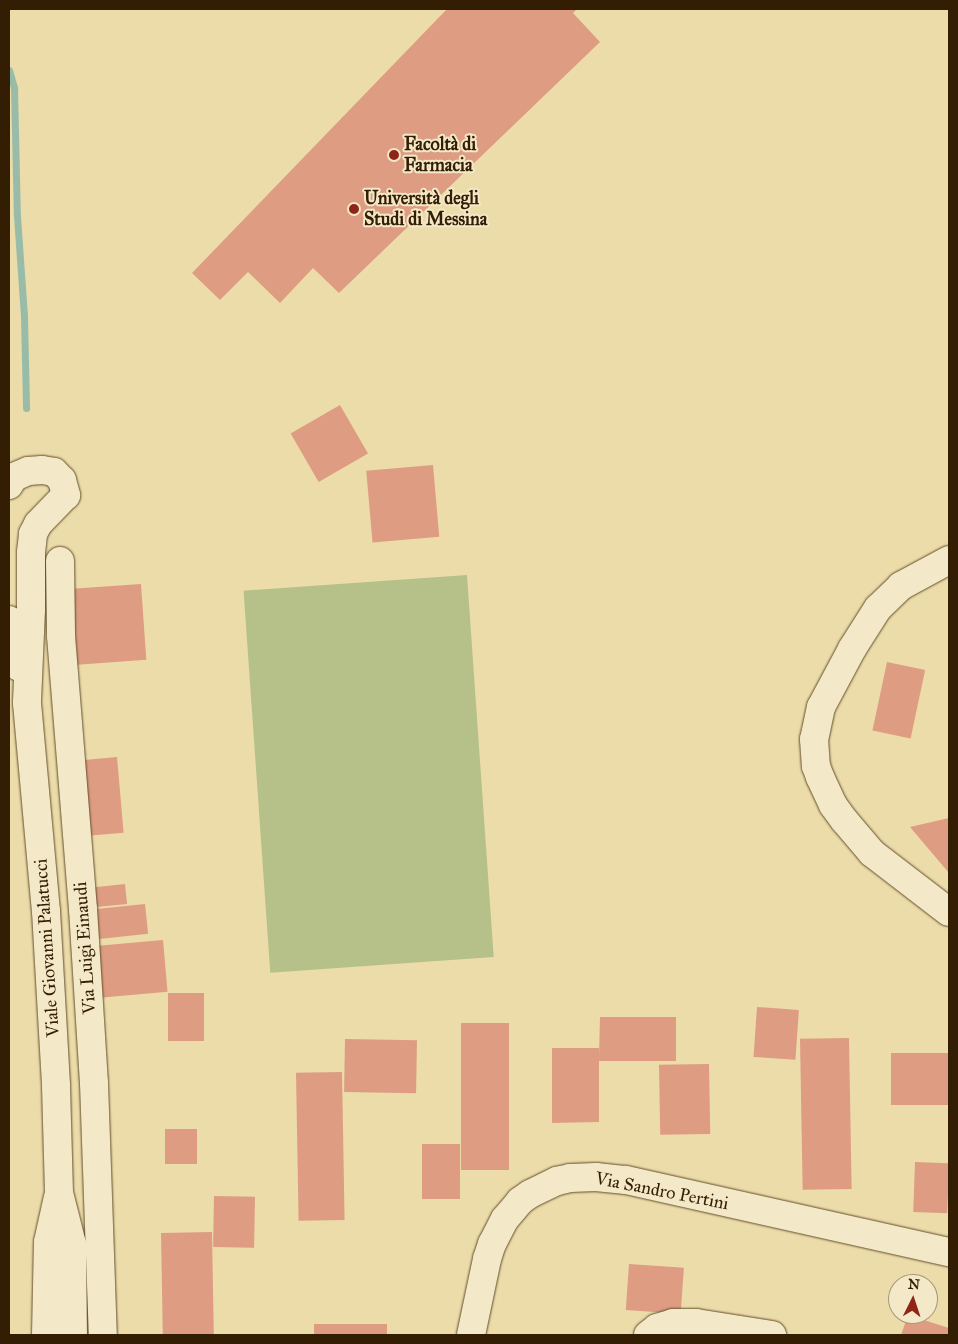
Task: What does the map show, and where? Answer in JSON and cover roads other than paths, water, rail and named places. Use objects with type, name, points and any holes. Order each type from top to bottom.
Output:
[{"type":"street","points":[[9,485],[14,477],[28,471],[42,470],[54,472],[62,480],[66,495],[38,524],[33,534],[27,702]]},
{"type":"street","points":[[949,560],[900,586],[868,621],[821,707],[816,728],[814,752],[820,777],[833,805],[858,838],[887,866],[949,912]]},
{"type":"street","name":"Via Luigi Einaudi","points":[[60,561],[61,636],[83,909],[94,1083],[103,1335]]},
{"type":"street","points":[[9,620],[27,702]]},
{"type":"street","name":"Viale Giovanni Palatucci","points":[[27,702],[46,911],[56,1086],[59,1193],[72,1244],[73,1335]]},
{"type":"street","name":"Via Sandro Pertini","points":[[472,1335],[492,1244],[505,1219],[520,1201],[530,1194],[557,1181],[570,1178],[596,1177],[626,1180],[949,1252]]},
{"type":"street","name":"Viale Giovanni Palatucci","points":[[46,1335],[48,1242],[59,1193]]},
{"type":"street","points":[[648,1335],[657,1328],[673,1323],[696,1323],[772,1335]]},
{"type":"waterway","points":[[9,70],[14,88],[17,216],[24,317],[26,408]]},
{"type":"place","name":"Facoltà di Farmacia","points":[[394,155]]},
{"type":"place","name":"Università degli Studi di Messina","points":[[354,209]]}]
